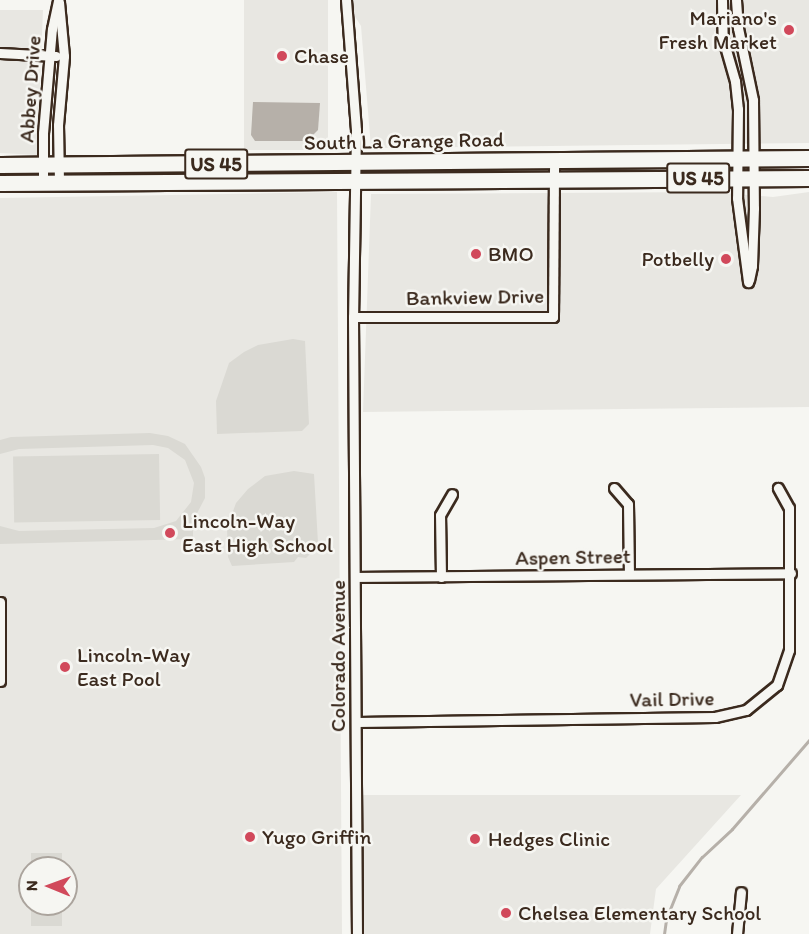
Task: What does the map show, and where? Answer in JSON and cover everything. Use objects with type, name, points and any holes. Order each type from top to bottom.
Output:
[{"type":"main road","name":"South La Grange Road","points":[[0,165],[809,158]]},
{"type":"main road","name":"South La Grange Road","points":[[0,183],[809,178]]},
{"type":"street","name":"Abbey Drive","points":[[43,182],[42,165],[50,56],[58,0]]},
{"type":"street","name":"Abbey Drive","points":[[58,0],[64,56],[58,125],[59,182]]},
{"type":"street","name":"Colorado Avenue","points":[[346,0],[353,74],[356,163],[353,317],[357,934]]},
{"type":"street","points":[[722,0],[723,39],[735,81],[737,198],[748,282],[752,266],[753,100],[740,39],[736,0]]},
{"type":"street","points":[[723,39],[740,39]]},
{"type":"street","points":[[0,54],[64,56]]},
{"type":"street","name":"Bankview Drive","points":[[353,317],[554,317],[554,160]]},
{"type":"street","points":[[614,488],[628,504],[629,574]]},
{"type":"street","name":"Vail Drive","points":[[357,722],[716,717],[738,713],[755,704],[777,685],[787,659],[790,641],[789,508],[778,488]]},
{"type":"street","points":[[441,577],[440,515],[452,495]]},
{"type":"street","name":"Aspen Street","points":[[356,577],[791,573]]},
{"type":"street","points":[[0,602],[0,681]]},
{"type":"street","points":[[737,934],[741,892]]},
{"type":"shaded area","points":[[244,0],[328,0],[328,150],[244,150]]},
{"type":"shaded area","points":[[349,0],[809,0],[809,143],[371,148],[361,26],[349,7]]},
{"type":"shaded area","points":[[0,10],[43,10],[37,155],[0,153]]},
{"type":"shaded area","points":[[253,102],[320,103],[318,130],[307,141],[255,141],[251,135]]},
{"type":"shaded area","name":"Lincoln-Way East High School","points":[[337,192],[342,934],[0,934],[0,198]]},
{"type":"shaded area","points":[[712,192],[773,197],[809,192],[809,407],[363,412],[371,194]]},
{"type":"shaded area","points":[[293,339],[305,341],[309,424],[302,431],[217,434],[216,401],[229,363],[258,345]]},
{"type":"shaded area","points":[[150,433],[168,436],[185,444],[201,467],[205,478],[205,498],[193,521],[193,539],[0,544],[0,526],[19,531],[154,528],[176,521],[191,502],[194,483],[185,460],[168,448],[153,445],[19,449],[0,454],[0,440],[11,437]]},
{"type":"shaded area","points":[[159,454],[160,520],[14,523],[13,457]]},
{"type":"shaded area","points":[[294,471],[314,474],[318,543],[313,543],[313,551],[306,558],[298,557],[294,562],[232,566],[228,557],[227,528],[236,503],[248,489],[265,476]]},
{"type":"shaded area","points":[[360,795],[741,795],[656,889],[650,934],[359,934]]},
{"type":"shaded area","points":[[31,853],[62,853],[62,856],[31,856]]},
{"type":"shaded area","points":[[31,916],[62,916],[62,926],[31,926]]},
{"type":"waterway","points":[[664,934],[666,919],[679,886],[702,857],[732,829],[809,740]]},
{"type":"place","name":"Mariano's Fresh Market","points":[[789,30]]},
{"type":"place","name":"Chase","points":[[282,56]]},
{"type":"place","name":"BMO","points":[[476,254]]},
{"type":"place","name":"Potbelly","points":[[726,259]]},
{"type":"place","name":"Lincoln-Way East High School","points":[[170,533]]},
{"type":"place","name":"Lincoln-Way East Pool","points":[[65,667]]},
{"type":"place","name":"Yugo Griffin","points":[[250,837]]},
{"type":"place","name":"Hedges Clinic","points":[[475,839]]},
{"type":"place","name":"Chelsea Elementary School","points":[[506,913]]}]
